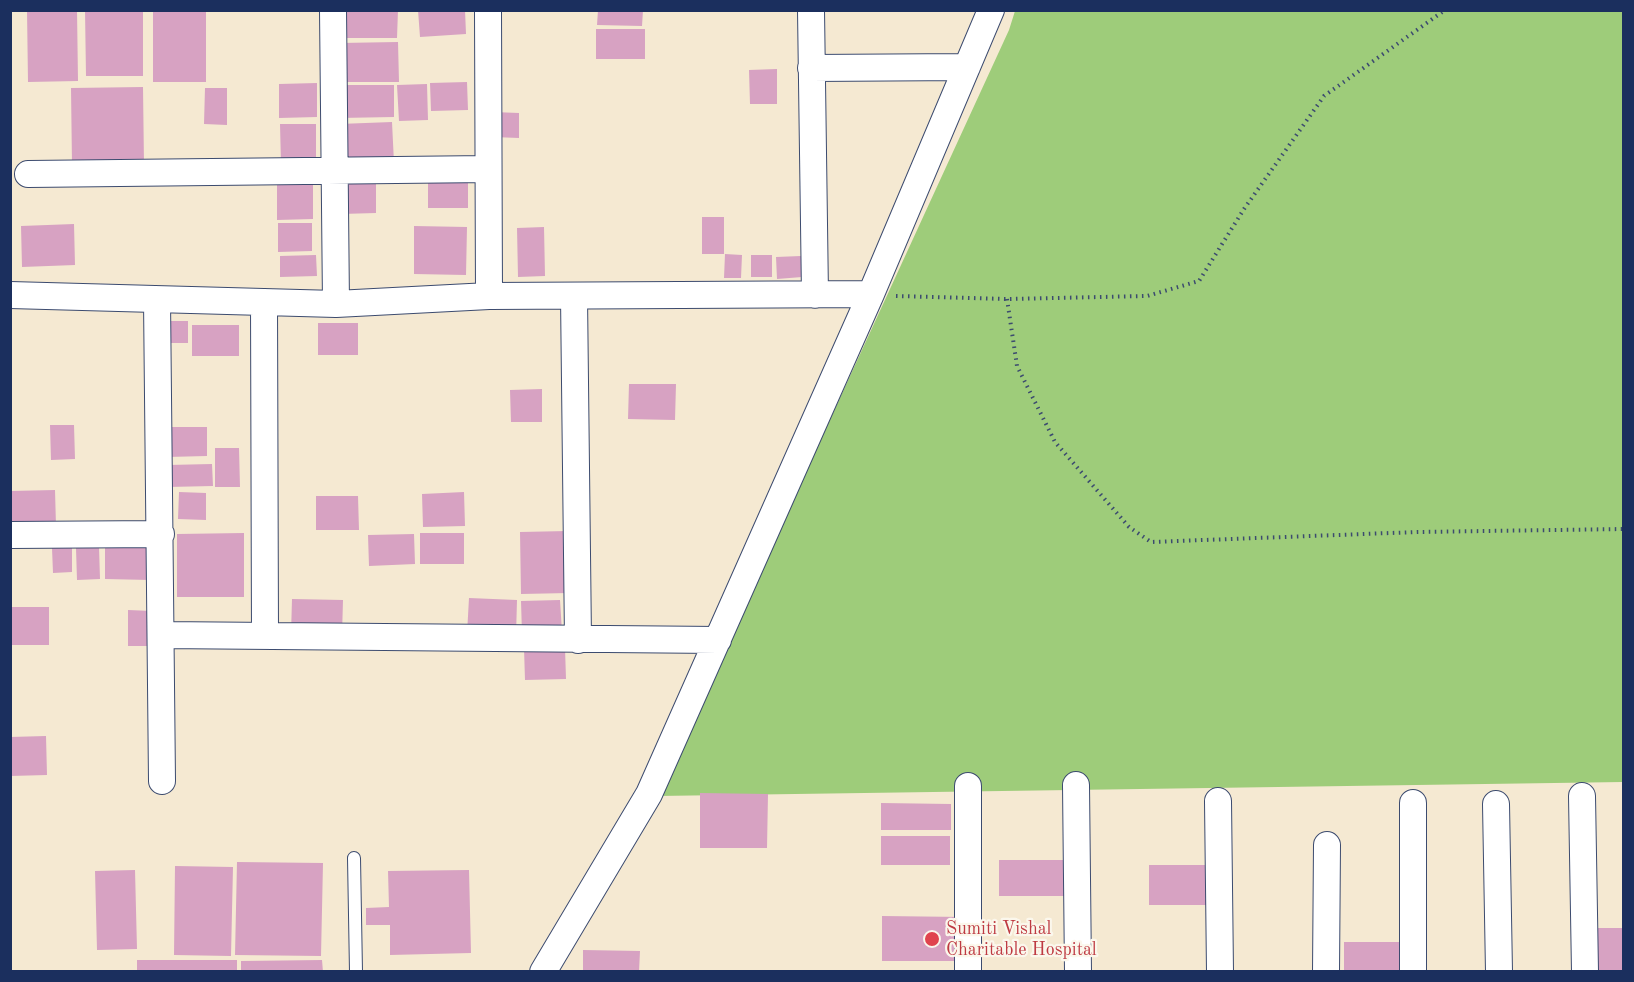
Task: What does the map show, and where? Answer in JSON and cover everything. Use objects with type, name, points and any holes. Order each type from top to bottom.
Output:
[{"type":"street","points":[[333,10],[336,304]]},
{"type":"street","points":[[488,10],[489,296]]},
{"type":"street","points":[[811,10],[815,295]]},
{"type":"street","points":[[543,972],[649,794],[872,294],[991,10]]},
{"type":"street","points":[[812,68],[967,67]]},
{"type":"street","points":[[28,174],[488,169]]},
{"type":"street","points":[[10,295],[336,304],[489,296],[872,294]]},
{"type":"street","points":[[574,296],[578,640]]},
{"type":"street","points":[[157,300],[162,781]]},
{"type":"street","points":[[264,302],[265,636]]},
{"type":"street","points":[[10,535],[161,534]]},
{"type":"street","points":[[162,635],[718,640]]},
{"type":"street","points":[[1076,785],[1078,972]]},
{"type":"street","points":[[968,786],[968,972]]},
{"type":"street","points":[[1582,796],[1585,972]]},
{"type":"street","points":[[1218,801],[1220,972]]},
{"type":"street","points":[[1413,803],[1413,972]]},
{"type":"street","points":[[1496,804],[1499,972]]},
{"type":"street","points":[[1326,972],[1328,846]]},
{"type":"lane","points":[[354,858],[356,972]]},
{"type":"path","points":[[872,294],[1007,298],[1147,296],[1199,282],[1244,209],[1324,96],[1445,10]]},
{"type":"path","points":[[1007,298],[1017,366],[1055,442],[1129,527],[1150,542],[1417,531],[1623,529]]},
{"type":"green space","points":[[1015,11],[1623,11],[1623,782],[657,796],[1009,30]]},
{"type":"building","points":[[27,10],[77,10],[78,81],[28,82]]},
{"type":"building","points":[[85,10],[143,10],[143,76],[86,76]]},
{"type":"building","points":[[153,10],[206,10],[206,82],[153,82]]},
{"type":"building","points":[[341,10],[398,10],[397,38],[340,38]]},
{"type":"building","points":[[418,10],[465,10],[466,34],[420,37]]},
{"type":"building","points":[[598,10],[643,10],[642,26],[597,25]]},
{"type":"building","points":[[596,29],[645,29],[645,59],[596,59]]},
{"type":"building","points":[[398,42],[399,82],[341,82],[340,43]]},
{"type":"building","points":[[777,69],[777,104],[750,104],[749,70]]},
{"type":"building","points":[[467,82],[468,110],[431,111],[430,83]]},
{"type":"building","points":[[317,83],[317,117],[279,118],[279,84]]},
{"type":"building","points":[[427,84],[428,120],[399,121],[397,85]]},
{"type":"building","points":[[339,85],[394,85],[394,117],[339,118]]},
{"type":"building","points":[[143,87],[144,165],[72,165],[71,88]]},
{"type":"building","points":[[205,88],[227,88],[227,125],[204,124]]},
{"type":"building","points":[[493,112],[519,113],[519,138],[493,137]]},
{"type":"building","points":[[392,122],[394,163],[341,165],[339,124]]},
{"type":"building","points":[[280,124],[316,124],[316,164],[281,164]]},
{"type":"building","points":[[428,177],[468,177],[468,208],[428,208]]},
{"type":"building","points":[[376,178],[376,213],[341,214],[341,179]]},
{"type":"building","points":[[277,184],[313,184],[313,219],[277,220]]},
{"type":"building","points":[[702,217],[724,217],[724,254],[702,254]]},
{"type":"building","points":[[278,223],[312,223],[312,251],[278,252]]},
{"type":"building","points":[[74,224],[75,265],[22,267],[21,226]]},
{"type":"building","points":[[414,226],[467,227],[466,275],[414,274]]},
{"type":"building","points":[[544,227],[545,276],[518,277],[517,228]]},
{"type":"building","points":[[725,254],[742,255],[741,278],[724,278]]},
{"type":"building","points":[[316,255],[317,276],[280,277],[280,256]]},
{"type":"building","points":[[751,255],[772,255],[772,277],[751,277]]},
{"type":"building","points":[[801,256],[802,277],[777,279],[776,257]]},
{"type":"building","points":[[162,321],[188,321],[188,343],[161,343]]},
{"type":"building","points":[[318,323],[358,323],[358,355],[318,355]]},
{"type":"building","points":[[192,325],[239,325],[239,356],[192,356]]},
{"type":"building","points":[[629,384],[676,384],[675,420],[628,419]]},
{"type":"building","points":[[542,389],[542,422],[511,422],[510,390]]},
{"type":"building","points":[[50,425],[74,425],[75,459],[51,460]]},
{"type":"building","points":[[167,427],[207,427],[207,456],[167,457]]},
{"type":"building","points":[[215,448],[239,448],[240,487],[215,487]]},
{"type":"building","points":[[212,464],[213,486],[168,487],[168,465]]},
{"type":"building","points":[[55,490],[56,526],[11,527],[10,491]]},
{"type":"building","points":[[179,492],[206,493],[206,520],[178,519]]},
{"type":"building","points":[[464,492],[465,526],[423,527],[422,494]]},
{"type":"building","points":[[316,496],[358,496],[359,530],[316,530]]},
{"type":"building","points":[[568,531],[569,593],[521,594],[520,532]]},
{"type":"building","points":[[244,533],[244,597],[177,597],[177,534]]},
{"type":"building","points":[[420,533],[464,533],[464,564],[420,564]]},
{"type":"building","points":[[414,534],[415,564],[369,566],[368,535]]},
{"type":"building","points":[[105,544],[150,545],[150,580],[105,579]]},
{"type":"building","points":[[99,547],[100,579],[77,580],[76,548]]},
{"type":"building","points":[[52,548],[72,548],[72,572],[53,573]]},
{"type":"building","points":[[469,598],[517,600],[516,636],[467,634]]},
{"type":"building","points":[[292,599],[343,600],[342,635],[291,634]]},
{"type":"building","points":[[560,600],[562,632],[522,634],[521,601]]},
{"type":"building","points":[[10,607],[49,607],[49,645],[10,645]]},
{"type":"building","points":[[128,610],[152,611],[151,646],[128,646]]},
{"type":"building","points":[[524,648],[565,648],[566,679],[525,680]]},
{"type":"building","points":[[46,736],[47,775],[10,776],[10,737]]},
{"type":"building","points":[[700,793],[768,794],[767,848],[700,848]]},
{"type":"building","points":[[881,803],[951,804],[951,830],[881,830]]},
{"type":"building","points":[[881,836],[950,836],[950,865],[881,865]]},
{"type":"building","points":[[999,860],[1074,860],[1073,896],[999,896]]},
{"type":"building","points":[[237,862],[323,863],[321,956],[235,955]]},
{"type":"building","points":[[1149,865],[1206,865],[1206,905],[1149,905]]},
{"type":"building","points":[[175,866],[233,867],[231,956],[174,955]]},
{"type":"building","points":[[135,870],[137,949],[97,950],[95,871]]},
{"type":"building","points":[[469,870],[471,953],[390,955],[390,925],[366,925],[366,908],[389,907],[388,871]]},
{"type":"building","points":[[882,916],[964,917],[964,961],[882,961]]},
{"type":"building","points":[[1594,928],[1624,928],[1624,972],[1595,972]]},
{"type":"building","points":[[1344,942],[1401,942],[1401,972],[1344,972]]},
{"type":"building","points":[[583,950],[640,951],[639,972],[583,972]]},
{"type":"building","points":[[137,960],[237,960],[237,972],[137,972]]},
{"type":"building","points":[[322,960],[323,972],[241,972],[241,961]]},
{"type":"place","name":"Sumiti Vishal Charitable Hospital","points":[[932,939]]}]
